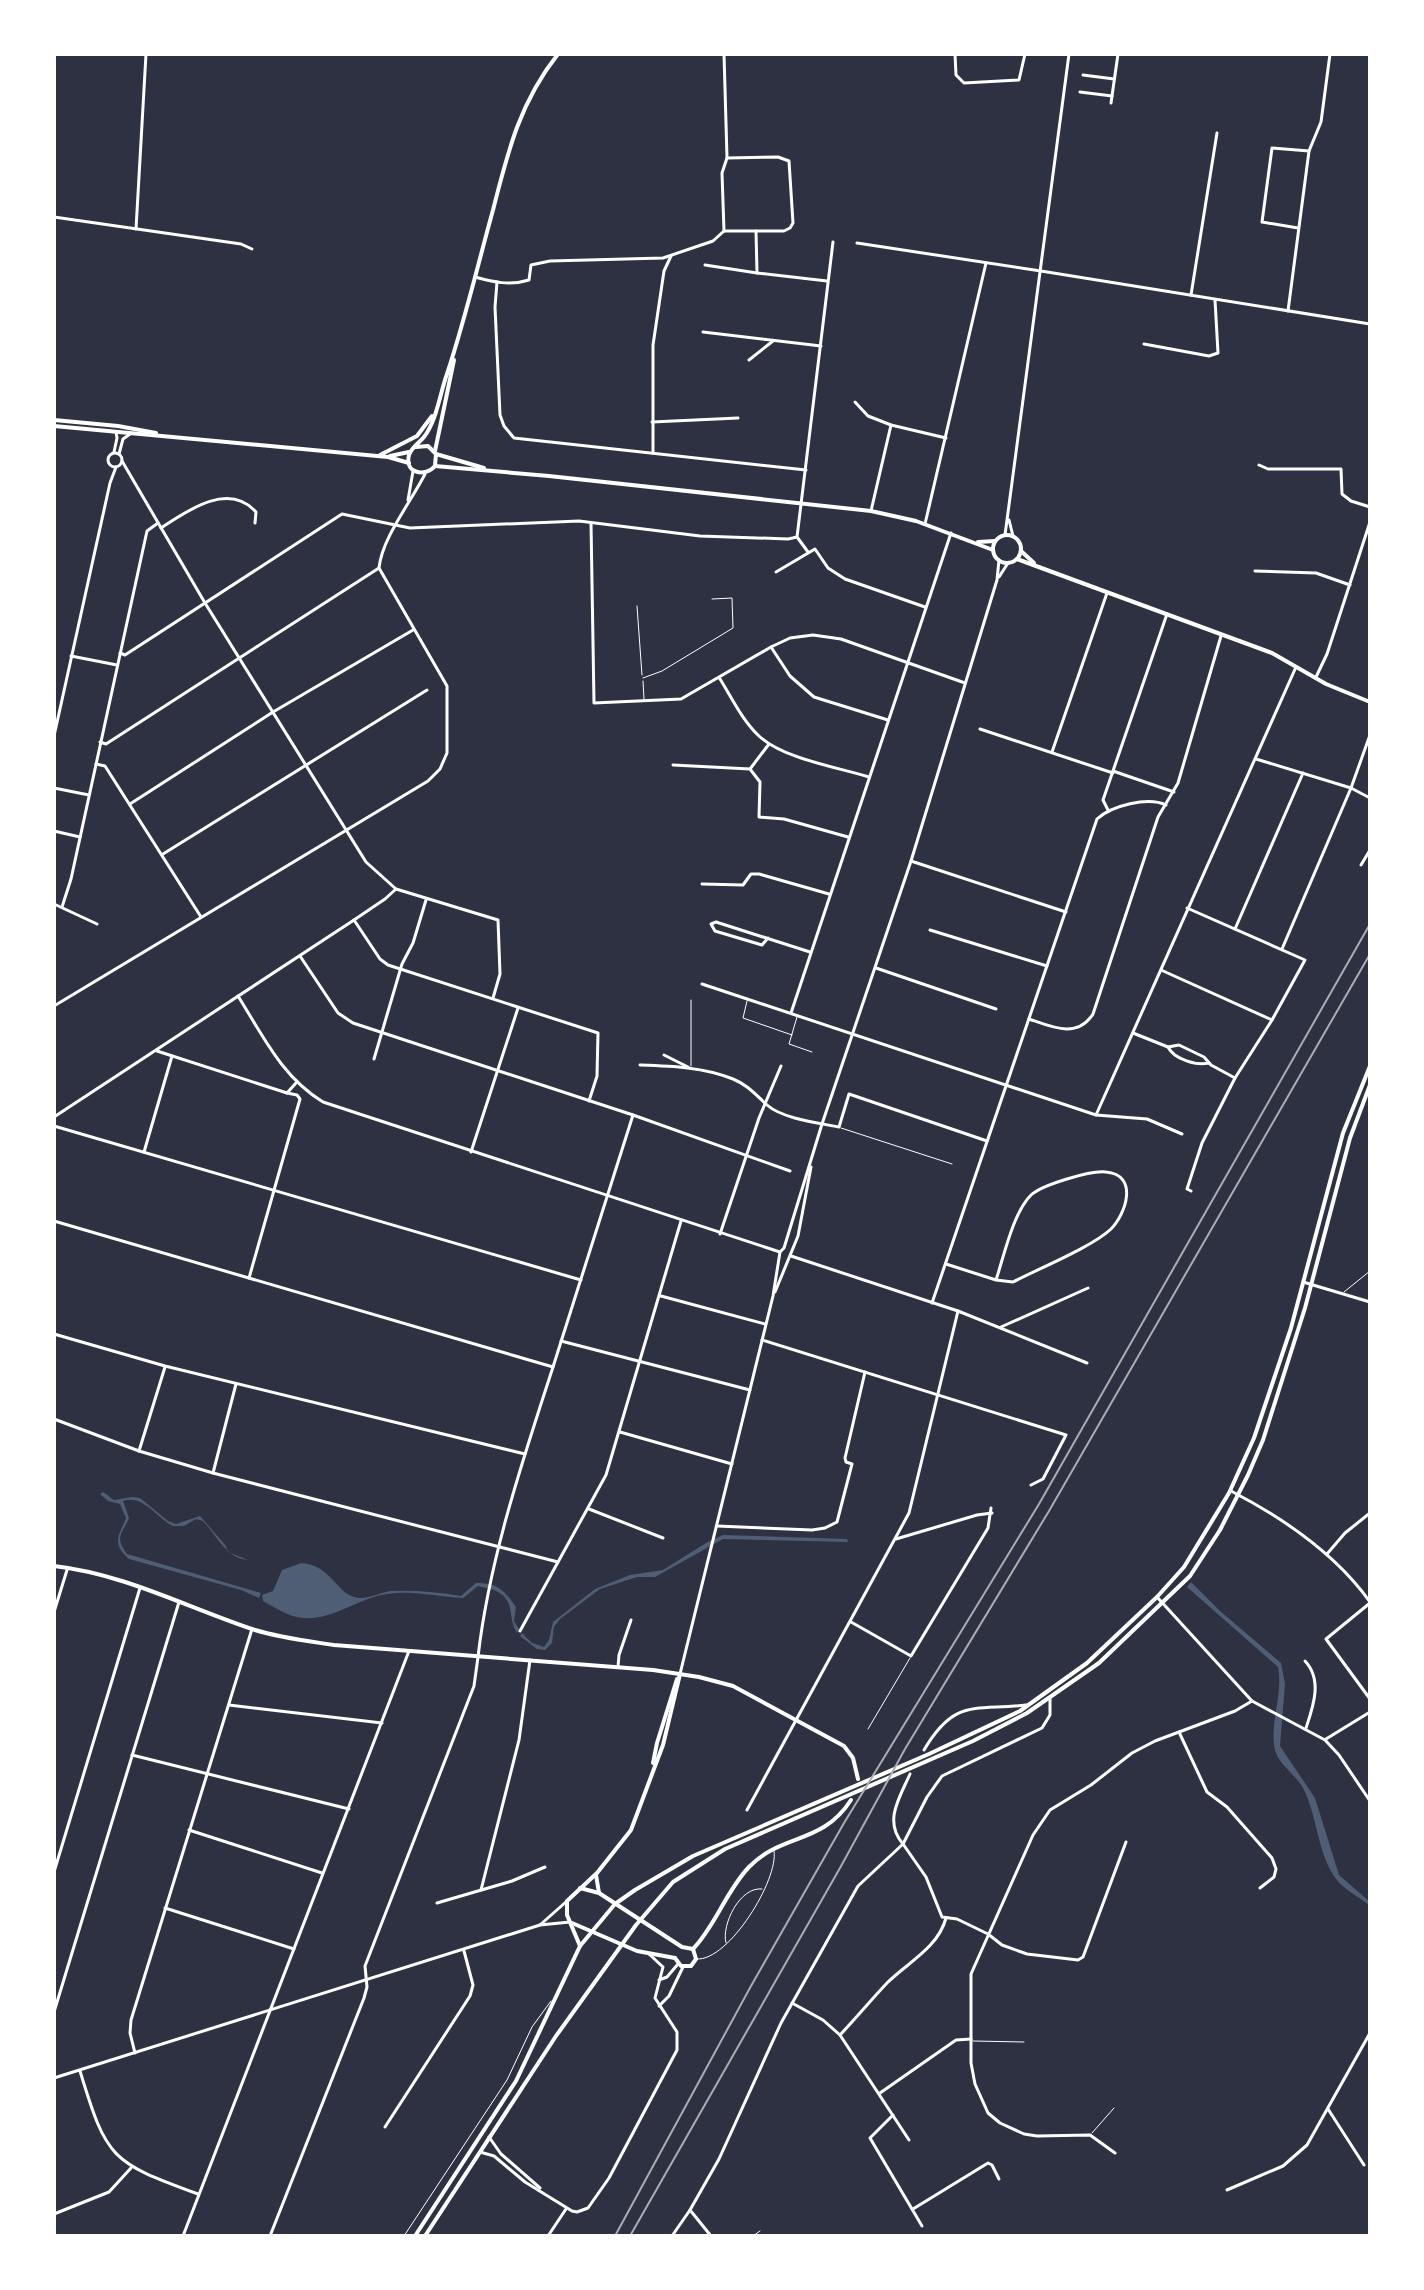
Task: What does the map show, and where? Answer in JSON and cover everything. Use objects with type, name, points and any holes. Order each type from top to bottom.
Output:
[{"type":"main road","points":[[435,466],[457,344],[516,128],[534,86],[558,54]]},
{"type":"main road","points":[[388,457],[411,452],[428,431],[457,344]]},
{"type":"main road","points":[[378,456],[417,436],[434,412]]},
{"type":"main road","points":[[54,423],[118,426],[170,436]]},
{"type":"main road","points":[[54,423],[130,434],[388,457],[409,463]]},
{"type":"main road","points":[[416,447],[424,445],[435,453],[494,470]]},
{"type":"main road","points":[[411,452],[409,463],[413,471],[425,474],[435,466],[494,470],[897,515],[975,542],[993,550],[999,560],[1008,563],[1017,559],[1035,563],[1272,653],[1315,678],[1370,702]]},
{"type":"main road","points":[[975,542],[1013,536],[1020,542],[1021,551],[1017,559]]},
{"type":"main road","points":[[993,550],[995,541]]},
{"type":"main road","points":[[1021,551],[1035,563]]},
{"type":"main road","points":[[415,2236],[516,2081],[580,1946],[615,1904],[693,1856],[1008,1718],[1073,1674],[1157,1597],[1192,1557],[1231,1491],[1254,1438],[1303,1282],[1346,1125],[1370,1066]]},
{"type":"main road","points":[[425,2236],[556,2036],[660,1894],[701,1862],[1005,1726],[1050,1699],[1099,1663],[1163,1604],[1198,1565],[1238,1495],[1266,1429],[1311,1285],[1350,1138],[1370,1085]]},
{"type":"main road","points":[[54,1566],[105,1575],[252,1629],[288,1638],[334,1645],[618,1667],[680,1674],[733,1686],[844,1746],[853,1758],[858,1779]]},
{"type":"main road","points":[[580,1946],[566,1913],[567,1901],[597,1873],[631,1830],[652,1769],[673,1687],[680,1674]]},
{"type":"main road","points":[[693,1949],[742,1875],[755,1861],[774,1849],[825,1828],[851,1800]]},
{"type":"main road","points":[[597,1873],[599,1893]]},
{"type":"main road","points":[[580,1888],[599,1893],[682,1947],[693,1949]]},
{"type":"main road","points":[[570,1922],[649,1954],[675,1958],[681,1966],[691,1966],[696,1959],[693,1949]]},
{"type":"main road","points":[[675,1958],[682,1947]]},
{"type":"street","points":[[136,229],[146,54]]},
{"type":"street","points":[[724,54],[727,158],[722,173],[724,231]]},
{"type":"street","points":[[955,54],[956,75],[964,83],[1019,80],[1025,54]]},
{"type":"street","points":[[1005,535],[1069,54]]},
{"type":"street","points":[[1111,103],[1118,54]]},
{"type":"street","points":[[1288,311],[1309,151],[1321,122],[1330,54]]},
{"type":"street","points":[[1083,75],[1114,79]]},
{"type":"street","points":[[1080,92],[1112,96]]},
{"type":"street","points":[[1191,295],[1217,133]]},
{"type":"street","points":[[1298,228],[1262,222],[1272,148],[1309,151]]},
{"type":"street","points":[[475,277],[510,284],[529,280],[531,265],[623,257],[655,259],[713,241],[724,231],[784,231],[793,223],[790,163],[778,157],[727,158]]},
{"type":"street","points":[[54,217],[241,244],[252,249]]},
{"type":"street","points":[[756,231],[757,273]]},
{"type":"street","points":[[808,552],[797,537],[833,242]]},
{"type":"street","points":[[857,243],[1370,324]]},
{"type":"street","points":[[653,453],[653,345],[664,271],[671,256]]},
{"type":"street","points":[[925,524],[986,263]]},
{"type":"street","points":[[705,265],[829,282]]},
{"type":"street","points":[[497,282],[495,307],[500,413],[509,434],[520,440],[806,470]]},
{"type":"street","points":[[1144,344],[1209,356],[1218,353],[1215,299]]},
{"type":"street","points":[[703,332],[821,346]]},
{"type":"street","points":[[749,360],[773,341]]},
{"type":"street","points":[[855,402],[868,416],[891,425],[946,438]]},
{"type":"street","points":[[652,422],[738,418]]},
{"type":"street","points":[[871,511],[891,425]]},
{"type":"street","points":[[54,736],[110,483],[107,460],[113,453],[116,432]]},
{"type":"street","points":[[110,483],[119,465],[123,439],[130,434]]},
{"type":"street","points":[[113,453],[119,454]]},
{"type":"street","points":[[110,466],[119,465],[130,473],[205,603],[366,862],[396,889],[498,920],[500,974],[493,998]]},
{"type":"street","points":[[1259,465],[1268,469],[1341,469],[1342,494],[1351,501],[1370,507]]},
{"type":"street","points":[[408,504],[413,471]]},
{"type":"street","points":[[54,1006],[428,781],[439,771],[447,753],[448,701],[444,678],[379,568],[395,527],[425,474]]},
{"type":"street","points":[[161,528],[191,508],[222,499],[239,500],[249,505],[256,512],[255,523]]},
{"type":"street","points":[[120,653],[125,655],[338,516],[348,515],[395,527],[567,521],[700,536],[797,537]]},
{"type":"street","points":[[1008,517],[1013,536]]},
{"type":"street","points":[[1315,678],[1327,654],[1370,522]]},
{"type":"street","points":[[62,907],[147,531],[158,523]]},
{"type":"street","points":[[591,523],[594,703],[681,699],[771,647],[790,638],[813,635],[841,639],[966,684]]},
{"type":"street","points":[[791,1013],[951,533]]},
{"type":"street","points":[[776,572],[815,549],[828,568],[845,579],[925,607]]},
{"type":"street","points":[[773,1296],[776,1268],[911,861],[997,580],[999,560]]},
{"type":"street","points":[[997,580],[1008,563]]},
{"type":"street","points":[[100,742],[106,744],[379,568]]},
{"type":"street","points":[[1255,571],[1310,572],[1350,585]]},
{"type":"street","points":[[1052,752],[1107,591]]},
{"type":"street","points":[[1109,811],[1103,800],[1167,614]]},
{"type":"street","points":[[130,804],[273,712],[415,629]]},
{"type":"street","points":[[1029,1019],[1064,1030],[1081,1027],[1091,1018],[1158,817],[1174,792],[1222,634]]},
{"type":"street","points":[[771,647],[790,676],[814,697],[888,720]]},
{"type":"street","points":[[71,656],[117,665]]},
{"type":"street","points":[[1096,1115],[1296,667]]},
{"type":"street","points":[[720,678],[747,723],[769,744],[869,777]]},
{"type":"street","points":[[163,854],[427,690]]},
{"type":"street","points":[[980,729],[1174,792]]},
{"type":"street","points":[[1282,949],[1351,788],[1370,735]]},
{"type":"street","points":[[750,769],[769,744]]},
{"type":"street","points":[[1255,759],[1351,788],[1370,798]]},
{"type":"street","points":[[96,764],[105,766],[201,917]]},
{"type":"street","points":[[673,765],[750,769],[760,782],[759,817],[784,819],[848,837]]},
{"type":"street","points":[[1235,929],[1303,773]]},
{"type":"street","points":[[54,788],[89,795]]},
{"type":"street","points":[[932,1303],[1097,819],[1109,811],[1152,801],[1166,805]]},
{"type":"street","points":[[54,831],[80,837]]},
{"type":"street","points":[[1361,865],[1370,850]]},
{"type":"street","points":[[911,861],[1066,912]]},
{"type":"street","points":[[702,884],[743,885],[751,874],[759,874],[830,894]]},
{"type":"street","points":[[54,1117],[354,920],[396,889]]},
{"type":"street","points":[[374,1059],[426,899]]},
{"type":"street","points":[[54,904],[97,924]]},
{"type":"street","points":[[1187,908],[1305,960],[1235,1078],[1202,1143],[1187,1189],[1191,1191]]},
{"type":"street","points":[[354,920],[380,959],[401,969],[598,1033],[597,1076],[589,1101]]},
{"type":"street","points":[[768,938],[762,945],[715,931],[711,924],[716,922],[768,938],[810,952]]},
{"type":"street","points":[[930,930],[1047,966]]},
{"type":"street","points":[[300,956],[338,1013],[353,1023],[633,1115],[790,1171]]},
{"type":"street","points":[[876,968],[996,1009]]},
{"type":"street","points":[[1161,970],[1272,1020]]},
{"type":"street","points":[[702,984],[1096,1115],[1147,1119],[1182,1134]]},
{"type":"street","points":[[238,996],[279,1064],[296,1083],[337,1107],[958,1311],[1087,1363]]},
{"type":"street","points":[[471,1152],[518,1007]]},
{"type":"street","points":[[1133,1033],[1168,1047],[1175,1055],[1201,1065],[1209,1063]]},
{"type":"street","points":[[1168,1047],[1179,1045],[1235,1078]]},
{"type":"street","points":[[157,1051],[297,1095],[300,1099],[249,1278]]},
{"type":"street","points":[[664,1055],[691,1068]]},
{"type":"street","points":[[144,1152],[172,1056]]},
{"type":"street","points":[[640,1065],[691,1068],[734,1079],[751,1089],[766,1105],[812,1123],[839,1127],[849,1094],[987,1141]]},
{"type":"street","points":[[720,1234],[781,1066]]},
{"type":"street","points":[[287,1093],[296,1083]]},
{"type":"street","points":[[270,2236],[364,1998],[365,1966],[474,1686],[492,1583],[525,1454],[633,1115]]},
{"type":"street","points":[[54,1126],[581,1280]]},
{"type":"street","points":[[680,1674],[765,1324],[798,1236],[811,1164]]},
{"type":"street","points":[[946,1264],[996,1280],[1013,1282],[1108,1232],[1128,1201],[1127,1188],[1122,1181],[1115,1174],[1104,1171],[1047,1185],[1032,1195],[1017,1218],[996,1280]]},
{"type":"street","points":[[54,1221],[553,1367]]},
{"type":"street","points":[[640,1363],[681,1221]]},
{"type":"street","points":[[520,1631],[606,1475],[681,1221]]},
{"type":"street","points":[[784,1248],[791,1255]]},
{"type":"street","points":[[1303,1282],[1370,1302]]},
{"type":"street","points":[[1001,1327],[1088,1288]]},
{"type":"street","points":[[660,1296],[765,1324]]},
{"type":"street","points":[[747,1810],[903,1527],[913,1499],[958,1311]]},
{"type":"street","points":[[54,1334],[165,1366],[525,1454]]},
{"type":"street","points":[[762,1340],[1066,1435],[1043,1479],[1031,1485]]},
{"type":"street","points":[[561,1341],[750,1390]]},
{"type":"street","points":[[139,1451],[165,1366]]},
{"type":"street","points":[[717,1526],[812,1530],[837,1522],[852,1464],[845,1458],[865,1372]]},
{"type":"street","points":[[213,1473],[236,1384]]},
{"type":"street","points":[[54,1419],[139,1451],[213,1473],[558,1562]]},
{"type":"street","points":[[620,1432],[732,1464]]},
{"type":"street","points":[[1231,1491],[1271,1514],[1327,1555],[1370,1603],[1326,1639],[1370,1699]]},
{"type":"street","points":[[589,1509],[663,1538]]},
{"type":"street","points":[[851,1622],[911,1656],[988,1528],[992,1510],[896,1539]]},
{"type":"street","points":[[1327,1555],[1345,1533],[1370,1513]]},
{"type":"street","points":[[54,1612],[68,1567]]},
{"type":"street","points":[[54,1872],[140,1588]]},
{"type":"street","points":[[1157,1597],[1252,1701],[1325,1740],[1370,1801]]},
{"type":"street","points":[[54,2012],[179,1601]]},
{"type":"street","points":[[618,1667],[631,1620]]},
{"type":"street","points":[[135,2053],[130,2033],[131,2020],[252,1629]]},
{"type":"street","points":[[183,2236],[409,1651]]},
{"type":"street","points":[[481,1890],[519,1740],[530,1660]]},
{"type":"street","points":[[1305,1661],[1311,1667],[1316,1690],[1306,1728]]},
{"type":"street","points":[[672,2236],[719,2159],[791,2003],[858,1886],[903,1844],[936,1782],[958,1767],[1042,1728],[1050,1715],[1050,1699]]},
{"type":"street","points":[[1115,2153],[1090,2135],[1024,2134],[1000,2123],[988,2113],[975,2084],[970,2040],[971,1974],[1043,1817],[1132,1753],[1235,1711],[1252,1701]]},
{"type":"street","points":[[927,1752],[942,1723],[960,1712],[1030,1704]]},
{"type":"street","points":[[229,1705],[382,1723]]},
{"type":"street","points":[[1325,1740],[1370,1712]]},
{"type":"street","points":[[1179,1732],[1207,1792],[1227,1807],[1272,1858],[1276,1869],[1274,1877],[1260,1888]]},
{"type":"street","points":[[132,1755],[349,1809]]},
{"type":"street","points":[[910,1774],[893,1813],[894,1828],[926,1877],[940,1914],[988,1934],[1012,1950],[1043,1957],[1078,1960],[1083,1957],[1126,1842]]},
{"type":"street","points":[[189,1830],[322,1873]]},
{"type":"street","points":[[437,1903],[512,1881],[545,1867]]},
{"type":"street","points":[[540,1925],[567,1901]]},
{"type":"street","points":[[165,1908],[294,1949]]},
{"type":"street","points":[[840,2035],[889,1981],[920,1957],[944,1928],[946,1918]]},
{"type":"street","points":[[54,2078],[540,1925],[570,1922]]},
{"type":"street","points":[[385,2127],[470,1996],[473,1985],[464,1951]]},
{"type":"street","points":[[480,2152],[494,2156],[525,2182],[567,2207],[577,2212],[588,2208],[609,2178],[677,2050],[677,2032],[655,1998],[663,1973],[661,1963],[649,1954]]},
{"type":"street","points":[[659,1980],[681,1966]]},
{"type":"street","points":[[659,2006],[669,1996],[681,1966]]},
{"type":"street","points":[[791,2003],[823,2020],[840,2035],[909,2140]]},
{"type":"street","points":[[1227,2190],[1283,2166],[1307,2145],[1370,2033]]},
{"type":"street","points":[[880,2093],[956,2040],[970,2040]]},
{"type":"street","points":[[80,2070],[104,2140],[117,2156],[131,2168],[198,2194]]},
{"type":"street","points":[[1328,2109],[1364,2165]]},
{"type":"street","points":[[893,2115],[870,2138],[922,2226]]},
{"type":"street","points":[[489,2137],[501,2154],[545,2193]]},
{"type":"street","points":[[913,2209],[985,2164],[992,2165],[999,2179]]},
{"type":"street","points":[[54,2214],[109,2192],[131,2168]]},
{"type":"street","points":[[548,2236],[567,2207]]},
{"type":"street","points":[[690,2210],[711,2236]]},
{"type":"lane","points":[[643,678],[662,671],[733,628],[732,598],[712,599]]},
{"type":"lane","points":[[637,606],[644,702]]},
{"type":"lane","points":[[691,1000],[691,1068]]},
{"type":"lane","points":[[747,1001],[743,1018],[792,1035]]},
{"type":"lane","points":[[797,1017],[789,1044],[812,1052]]},
{"type":"lane","points":[[839,1127],[952,1164]]},
{"type":"lane","points":[[1342,1294],[1370,1271]]},
{"type":"lane","points":[[868,1729],[911,1656]]},
{"type":"lane","points":[[696,1959],[708,1958],[727,1946],[774,1872],[774,1849]]},
{"type":"lane","points":[[727,1946],[725,1926],[743,1896],[757,1887],[764,1890]]},
{"type":"lane","points":[[404,2236],[507,2080],[532,2027],[555,1996]]},
{"type":"lane","points":[[970,2040],[1024,2042]]},
{"type":"lane","points":[[1090,2135],[1114,2108]]},
{"type":"lane","points":[[753,2236],[760,2231]]},
{"type":"water","points":[[103,1492],[114,1500],[140,1498],[176,1524],[200,1516],[227,1550],[203,1521],[196,1519],[184,1526],[173,1526],[143,1504],[130,1500],[123,1501],[129,1518],[120,1539],[127,1554],[261,1593],[259,1598],[241,1590],[129,1559],[118,1544],[126,1518],[120,1504],[108,1501],[100,1494]]},
{"type":"water","points":[[723,1535],[847,1539],[848,1542],[723,1539],[655,1577],[637,1577],[600,1589],[560,1619],[554,1627],[552,1643],[545,1650],[537,1649],[520,1636],[522,1633],[532,1643],[544,1647],[553,1622],[595,1589],[630,1575],[663,1570]]},
{"type":"water","points":[[301,1563],[320,1569],[345,1592],[359,1598],[400,1591],[461,1596],[476,1583],[490,1584],[504,1592],[516,1607],[514,1621],[519,1629],[517,1633],[504,1596],[478,1586],[463,1598],[407,1593],[377,1596],[314,1618],[293,1616],[263,1601],[262,1595],[273,1591],[282,1570]]},
{"type":"water","points":[[1191,1582],[1281,1663],[1285,1684],[1280,1746],[1315,1798],[1339,1875],[1370,1902],[1370,1906],[1336,1879],[1321,1846],[1303,1788],[1275,1751],[1278,1667],[1187,1587]]},
{"type":"railway","points":[[615,2236],[844,1823],[1039,1504],[1370,924]]},
{"type":"railway","points":[[630,2236],[905,1749],[1049,1511],[1370,954]]}]
